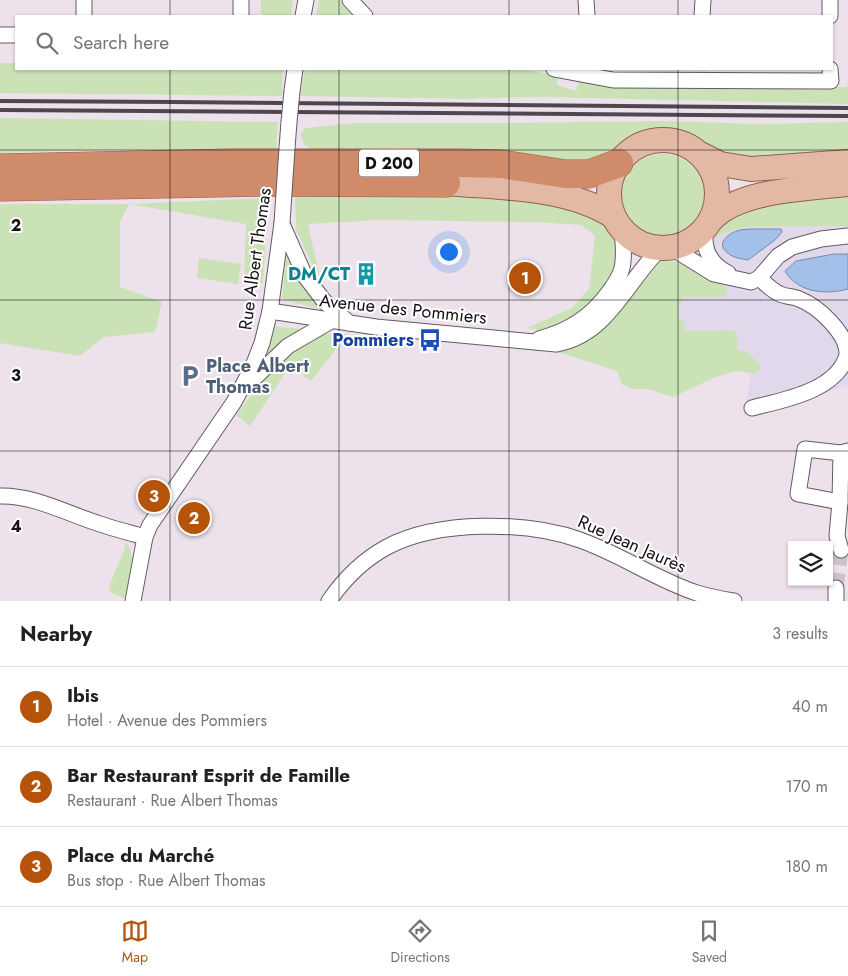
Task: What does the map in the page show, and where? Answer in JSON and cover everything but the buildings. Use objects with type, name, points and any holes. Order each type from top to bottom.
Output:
[{"type":"highway","name":"D 200","points":[[0,168],[243,163],[459,163],[501,164],[566,174],[589,174],[619,163]]},
{"type":"highway","name":"D 200","points":[[0,187],[263,182],[446,183]]},
{"type":"main road","points":[[848,162],[751,168],[720,164],[675,141],[654,141],[634,148],[619,163],[612,175],[609,188],[610,202],[618,223],[639,243],[666,248],[691,241],[731,204],[747,198],[848,184]]},
{"type":"main road","points":[[700,154],[709,165],[717,185],[717,199],[708,224]]},
{"type":"main road","name":"D 200","points":[[446,183],[557,194],[594,205],[618,223]]},
{"type":"street","points":[[84,0],[84,15]]},
{"type":"street","points":[[241,0],[241,15]]},
{"type":"street","points":[[303,15],[306,0]]},
{"type":"street","points":[[350,0],[364,15]]},
{"type":"street","points":[[586,0],[587,15]]},
{"type":"street","points":[[702,0],[702,15]]},
{"type":"street","points":[[830,0],[830,15]]},
{"type":"street","points":[[0,35],[15,35]]},
{"type":"street","name":"Rue Albert Thomas","points":[[132,601],[145,537],[150,525],[240,392],[258,355],[270,311],[282,223],[295,70]]},
{"type":"street","points":[[563,70],[589,73],[626,81],[702,75],[830,75]]},
{"type":"street","points":[[282,223],[305,276],[324,302],[348,323]]},
{"type":"street","name":"Avenue des Pommiers","points":[[533,341],[552,336],[572,327],[600,305],[617,280],[622,268],[624,253],[618,223]]},
{"type":"street","points":[[708,224],[704,241],[712,262],[721,270],[741,279]]},
{"type":"street","points":[[666,248],[684,254],[706,271],[751,282],[759,278],[778,256],[792,247],[820,239],[848,236]]},
{"type":"street","name":"Avenue des Pommiers","points":[[270,311],[348,323],[548,344],[564,342],[578,338],[594,328],[607,316],[643,266],[666,248]]},
{"type":"street","points":[[752,408],[797,395],[819,386],[843,366],[848,351],[837,331],[816,309],[801,299],[781,294],[759,278]]},
{"type":"street","points":[[240,392],[288,346],[331,321]]},
{"type":"street","points":[[840,502],[798,494],[806,449],[844,452],[840,502],[837,536],[841,550]]},
{"type":"street","points":[[0,496],[40,503],[145,537]]},
{"type":"street","name":"Rue Jean Jaurès","points":[[329,601],[363,563],[393,544],[432,532],[482,527],[521,528],[562,534],[603,550],[684,595],[703,595],[734,601]]},
{"type":"shaded area","points":[[848,226],[848,386],[744,416],[751,373],[755,374],[737,350],[737,334],[684,331],[678,316],[678,311],[684,297],[690,259],[706,248],[714,238],[744,227]]},
{"type":"green space","points":[[261,0],[293,0],[291,15],[261,15]]},
{"type":"green space","points":[[319,0],[340,0],[351,15],[316,15]]},
{"type":"green space","points":[[0,63],[15,63],[15,70],[283,70],[282,96],[0,93]]},
{"type":"green space","points":[[305,70],[526,70],[557,76],[557,85],[576,91],[579,81],[613,87],[847,87],[848,81],[848,104],[542,97],[463,99],[300,96]]},
{"type":"green space","points":[[0,118],[278,122],[276,151],[107,150],[0,153]]},
{"type":"green space","points":[[662,121],[759,124],[848,122],[848,149],[810,157],[721,158],[699,140],[685,132],[665,128],[648,129],[632,136],[602,159],[591,164],[548,161],[463,148],[310,149],[303,143],[301,134],[305,128],[354,123]]},
{"type":"green space","points":[[655,154],[671,154],[686,161],[697,172],[704,187],[701,211],[692,224],[671,236],[655,236],[640,229],[629,218],[622,203],[622,187],[629,172],[640,161]]},
{"type":"green space","points":[[518,193],[565,201],[605,223],[615,238],[620,253],[615,274],[600,299],[563,325],[539,330],[527,328],[572,308],[589,289],[595,236],[581,225],[536,222],[379,220],[308,224],[322,287],[296,229],[295,194]]},
{"type":"green space","points":[[848,195],[848,226],[745,227],[714,238],[716,230],[722,222],[743,207]]},
{"type":"green space","points":[[268,198],[263,283],[244,282],[246,224],[129,204]]},
{"type":"green space","points":[[0,204],[129,204],[120,222],[120,287],[162,302],[155,332],[104,337],[80,356],[0,343]]},
{"type":"green space","points":[[287,251],[323,310],[282,298]]},
{"type":"green space","points":[[199,258],[241,264],[238,284],[197,278]]},
{"type":"green space","points":[[663,260],[688,266],[727,287],[726,297],[684,297],[678,313],[684,321],[685,331],[734,330],[737,334],[737,350],[747,351],[762,367],[755,374],[737,371],[716,377],[673,397],[648,389],[632,389],[622,384],[617,371],[558,352],[579,346],[595,335],[619,311],[650,266]]},
{"type":"green space","points":[[275,327],[306,329],[266,359],[274,329]]},
{"type":"green space","points":[[325,334],[348,334],[311,381],[290,366],[250,426],[236,415],[268,373],[303,343]]},
{"type":"green space","points":[[125,542],[129,547],[132,561],[125,598],[109,592],[110,584],[125,548]]},
{"type":"water","points":[[781,229],[782,232],[775,240],[748,260],[729,254],[723,246],[724,239],[727,236],[740,230]]},
{"type":"water","points":[[834,254],[848,254],[848,289],[822,292],[805,288],[797,284],[785,271],[796,261]]},
{"type":"tunnel","points":[[836,588],[841,550]]},
{"type":"railway","points":[[0,101],[848,108]]},
{"type":"railway","points":[[0,110],[848,116]]},
{"type":"place","name":"DM/CT","points":[[366,274]]},
{"type":"place","name":"Ibis","points":[[525,278]]},
{"type":"place","name":"Pommiers","points":[[430,340]]},
{"type":"place","name":"Place Albert Thomas","points":[[190,376]]},
{"type":"place","name":"Place du Marché","points":[[154,496]]},
{"type":"place","name":"Bar Restaurant Esprit de Famille","points":[[194,518]]}]
